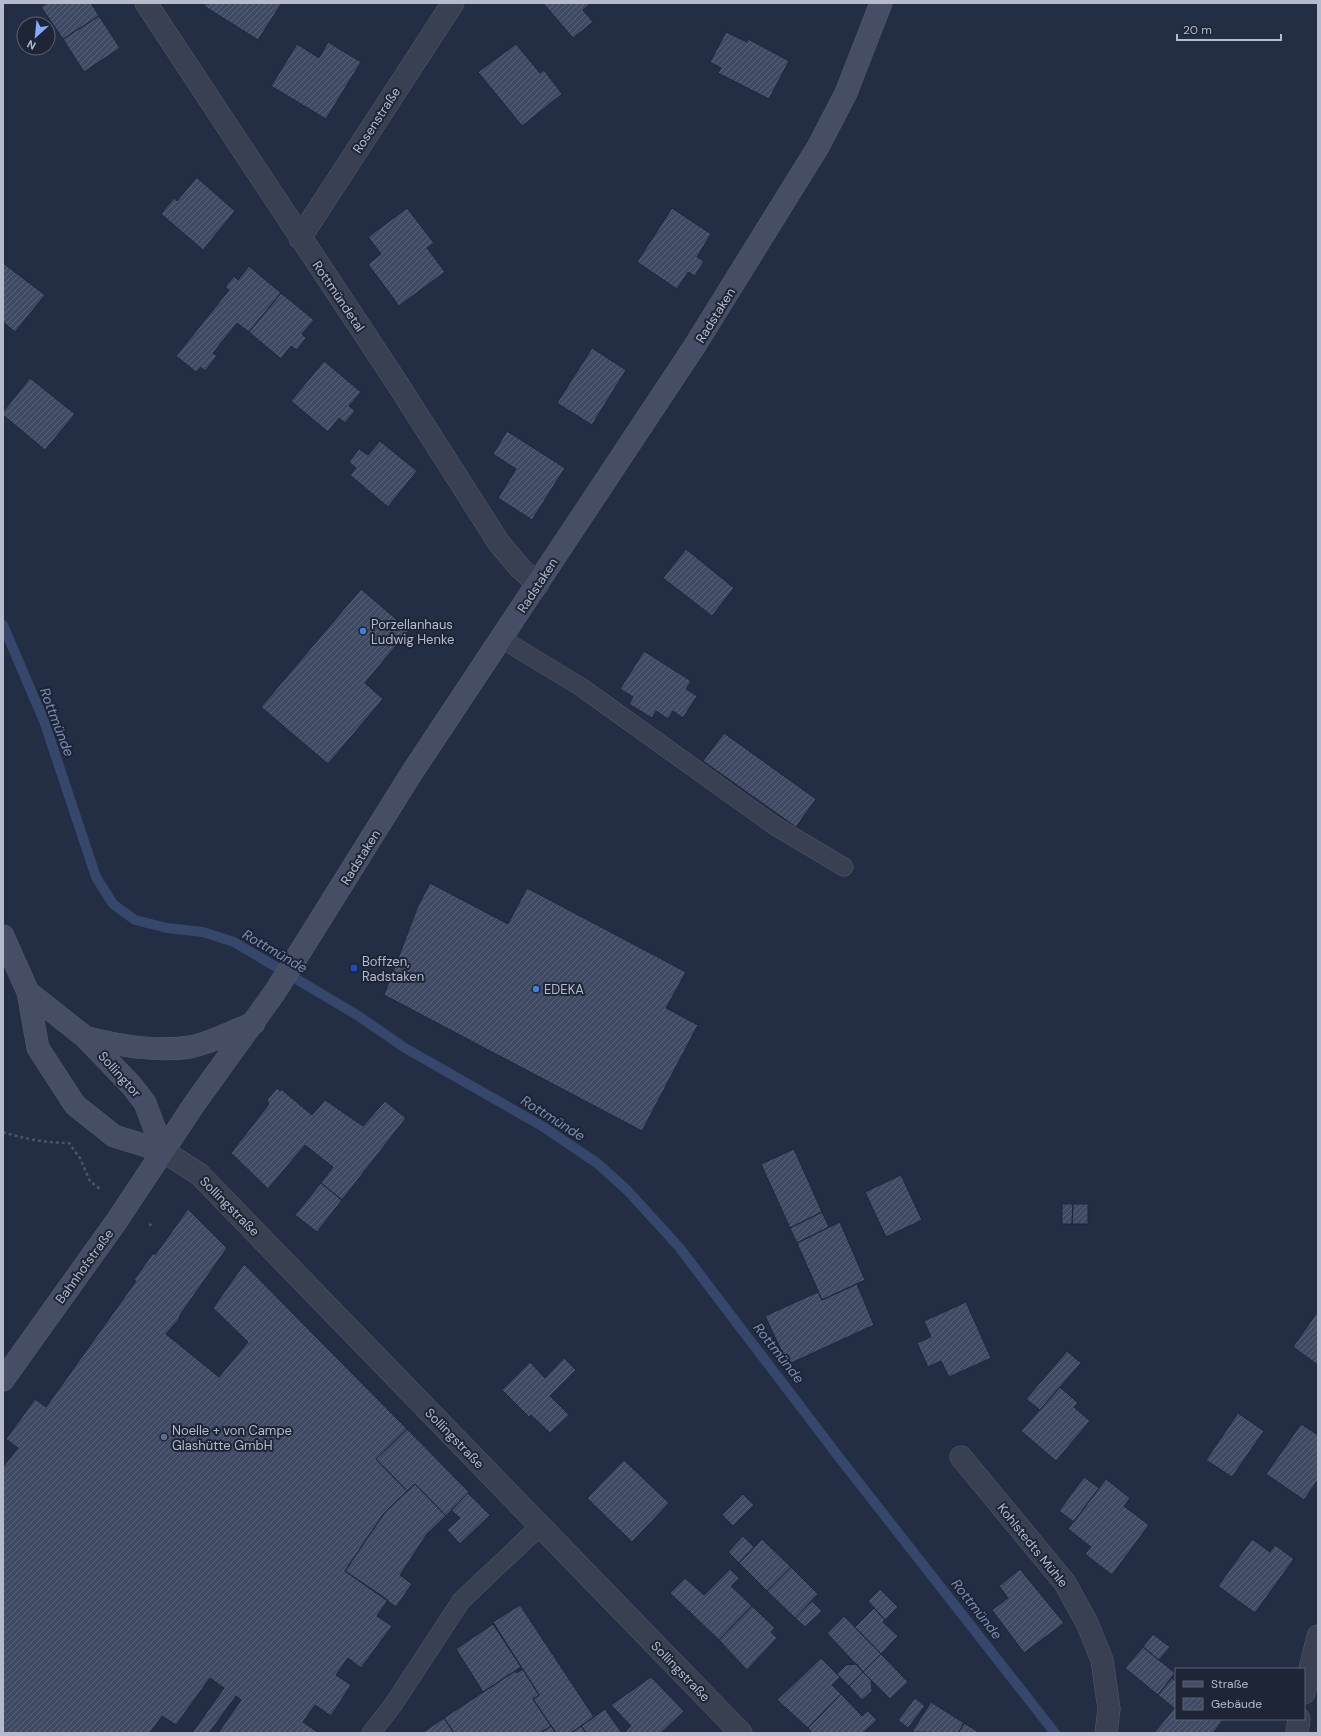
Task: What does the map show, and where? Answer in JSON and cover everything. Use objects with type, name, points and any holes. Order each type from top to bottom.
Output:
[{"type":"main road","name":"Radstaken","points":[[163,1151],[195,1103],[275,992],[411,774],[694,348],[818,147],[846,93],[881,3]]},
{"type":"main road","name":"Sollingtor","points":[[3,936],[28,992],[38,1048],[75,1105],[114,1136],[163,1151]]},
{"type":"main road","name":"Sollingtor","points":[[28,992],[85,1037],[132,1086],[145,1103],[163,1151]]},
{"type":"main road","points":[[85,1037],[117,1045],[154,1048],[190,1047],[254,1023]]},
{"type":"main road","name":"Bahnhofstraße","points":[[3,1380],[116,1222],[163,1151]]},
{"type":"street","name":"Rottmündetal","points":[[146,3],[397,383],[499,544],[520,568],[538,584]]},
{"type":"street","name":"Rosenstraße","points":[[300,238],[453,3]]},
{"type":"street","name":"Sollingstraße","points":[[163,1151],[199,1174],[741,1733]]},
{"type":"street","name":"Kohlstedts Mühle","points":[[962,1457],[1065,1583],[1083,1616],[1102,1660],[1109,1709],[1106,1733]]},
{"type":"street","points":[[1305,1689],[1318,1636]]},
{"type":"street","points":[[1298,1733],[1299,1720]]},
{"type":"lane","points":[[502,639],[581,687],[774,826],[844,867]]},
{"type":"lane","points":[[371,1733],[393,1705],[461,1601],[540,1526]]},
{"type":"path","points":[[3,1132],[24,1139],[52,1143],[68,1143],[80,1158],[90,1181]]},
{"type":"building","points":[[47,3],[91,3],[99,16],[63,39],[56,29],[56,16],[47,16],[41,7]]},
{"type":"building","points":[[206,3],[282,3],[258,40],[204,6]]},
{"type":"building","points":[[543,3],[591,3],[583,10],[593,22],[573,38]]},
{"type":"building","points":[[99,16],[120,48],[84,72],[63,39]]},
{"type":"building","points":[[726,32],[747,42],[748,39],[789,61],[769,99],[718,73],[721,68],[710,62]]},
{"type":"building","points":[[328,42],[361,62],[326,119],[271,86],[297,44],[319,58]]},
{"type":"building","points":[[516,44],[540,73],[544,70],[562,94],[522,126],[478,72]]},
{"type":"building","points":[[194,175],[235,211],[203,250],[161,214],[174,198],[177,201],[196,178]]},
{"type":"building","points":[[407,208],[434,243],[427,248],[445,272],[399,306],[368,264],[381,254],[368,237]]},
{"type":"building","points":[[672,208],[711,234],[697,257],[704,261],[695,276],[688,272],[677,289],[637,262]]},
{"type":"building","points":[[3,263],[45,295],[15,332],[3,322]]},
{"type":"building","points":[[249,266],[281,293],[249,332],[237,323],[213,353],[217,356],[205,371],[201,367],[196,372],[176,356],[229,290],[225,287],[234,276],[238,280]]},
{"type":"building","points":[[281,293],[314,320],[302,334],[306,338],[297,350],[291,346],[281,359],[249,332]]},
{"type":"building","points":[[592,348],[626,370],[592,425],[557,403]]},
{"type":"building","points":[[324,361],[361,392],[349,406],[355,411],[345,423],[339,418],[328,432],[291,401]]},
{"type":"building","points":[[30,378],[75,414],[45,450],[3,415],[3,412]]},
{"type":"building","points":[[507,431],[565,468],[532,520],[498,498],[516,469],[493,454]]},
{"type":"building","points":[[380,441],[417,471],[388,507],[350,475],[356,468],[349,462],[359,449],[368,455]]},
{"type":"building","points":[[686,549],[734,588],[712,616],[663,578]]},
{"type":"building","points":[[361,589],[409,630],[365,683],[383,699],[328,764],[261,707]]},
{"type":"building","points":[[644,651],[691,681],[686,689],[697,696],[683,718],[673,711],[668,719],[656,711],[652,718],[629,704],[633,697],[620,689]]},
{"type":"building","points":[[724,733],[816,799],[796,827],[703,761]]},
{"type":"building","points":[[430,883],[508,924],[527,888],[686,972],[666,1008],[698,1025],[642,1131],[384,995],[418,906]]},
{"type":"building","points":[[277,1088],[280,1091],[281,1089],[312,1115],[325,1100],[363,1126],[385,1101],[406,1118],[342,1200],[321,1183],[333,1167],[305,1145],[268,1189],[231,1153],[269,1104],[267,1100]]},
{"type":"building","points":[[794,1149],[822,1212],[790,1228],[761,1164]]},
{"type":"building","points":[[901,1175],[922,1220],[886,1237],[865,1192]]},
{"type":"building","points":[[321,1183],[342,1200],[317,1232],[295,1215]]},
{"type":"building","points":[[1062,1204],[1073,1204],[1072,1224],[1062,1224]]},
{"type":"building","points":[[1073,1204],[1088,1204],[1088,1224],[1072,1224]]},
{"type":"building","points":[[188,1209],[227,1248],[180,1315],[179,1319],[166,1334],[219,1377],[248,1342],[213,1308],[244,1264],[407,1429],[376,1459],[407,1491],[385,1512],[345,1571],[388,1600],[377,1616],[392,1626],[361,1668],[348,1658],[336,1675],[351,1685],[331,1716],[315,1705],[303,1722],[319,1733],[218,1733],[241,1700],[236,1696],[209,1733],[192,1733],[224,1688],[210,1678],[176,1725],[162,1716],[150,1733],[3,1733],[3,1467],[18,1448],[6,1439],[35,1399],[46,1407],[136,1281],[134,1280],[153,1253],[155,1255]]},
{"type":"building","points":[[822,1212],[829,1227],[797,1243],[790,1228]]},
{"type":"building","points":[[840,1222],[865,1280],[822,1300],[797,1243]]},
{"type":"building","points":[[857,1284],[874,1325],[791,1363],[786,1360],[765,1316],[818,1292],[822,1300]]},
{"type":"building","points":[[966,1302],[991,1358],[949,1377],[941,1361],[928,1367],[917,1343],[931,1337],[924,1321]]},
{"type":"building","points":[[1318,1311],[1318,1365],[1293,1347]]},
{"type":"building","points":[[1067,1351],[1081,1363],[1040,1410],[1026,1399]]},
{"type":"building","points":[[564,1358],[576,1370],[550,1396],[569,1415],[550,1433],[531,1415],[529,1417],[502,1390],[530,1362],[545,1378]]},
{"type":"building","points":[[1060,1387],[1078,1403],[1074,1407],[1090,1421],[1056,1461],[1021,1431]]},
{"type":"building","points":[[1238,1413],[1264,1431],[1232,1477],[1206,1460]]},
{"type":"building","points":[[1301,1424],[1318,1435],[1318,1480],[1304,1500],[1266,1474]]},
{"type":"building","points":[[407,1429],[469,1492],[446,1516],[415,1484],[407,1491],[376,1459]]},
{"type":"building","points":[[624,1460],[669,1503],[632,1542],[587,1498]]},
{"type":"building","points":[[1084,1477],[1099,1488],[1074,1522],[1059,1511]]},
{"type":"building","points":[[1106,1479],[1130,1498],[1124,1506],[1149,1525],[1112,1575],[1085,1554],[1091,1547],[1068,1529]]},
{"type":"building","points":[[415,1484],[446,1516],[427,1534],[400,1575],[412,1584],[396,1607],[345,1571],[385,1512]]},
{"type":"building","points":[[468,1493],[490,1515],[460,1544],[447,1530],[460,1518],[451,1510]]},
{"type":"building","points":[[743,1494],[754,1505],[733,1526],[722,1515]]},
{"type":"building","points":[[743,1536],[754,1547],[739,1563],[728,1552]]},
{"type":"building","points":[[762,1539],[791,1567],[767,1591],[739,1563]]},
{"type":"building","points":[[1252,1539],[1270,1552],[1275,1545],[1294,1559],[1255,1613],[1218,1586]]},
{"type":"building","points":[[791,1567],[818,1594],[795,1618],[767,1591]]},
{"type":"building","points":[[730,1569],[739,1578],[731,1586],[752,1606],[719,1640],[670,1593],[685,1578],[704,1595]]},
{"type":"building","points":[[1020,1569],[1064,1623],[1024,1653],[992,1610],[1008,1598],[999,1586]]},
{"type":"building","points":[[880,1589],[898,1607],[885,1620],[868,1601]]},
{"type":"building","points":[[812,1601],[822,1611],[805,1627],[795,1618]]},
{"type":"building","points":[[520,1605],[594,1717],[571,1733],[556,1733],[533,1699],[539,1695],[493,1622]]},
{"type":"building","points":[[752,1606],[775,1628],[771,1632],[777,1638],[747,1670],[719,1640]]},
{"type":"building","points":[[874,1608],[885,1620],[883,1622],[898,1636],[881,1654],[855,1627]]},
{"type":"building","points":[[844,1616],[881,1654],[863,1672],[827,1633]]},
{"type":"building","points":[[493,1624],[521,1667],[483,1692],[456,1649]]},
{"type":"building","points":[[1153,1634],[1170,1647],[1159,1660],[1143,1647]]},
{"type":"building","points":[[1143,1647],[1175,1673],[1158,1695],[1125,1668]]},
{"type":"building","points":[[881,1654],[908,1682],[890,1699],[863,1672]]},
{"type":"building","points":[[821,1658],[840,1677],[832,1685],[841,1694],[808,1728],[777,1700]]},
{"type":"building","points":[[857,1664],[863,1672],[849,1686],[837,1674],[846,1665]]},
{"type":"building","points":[[523,1669],[539,1695],[533,1699],[551,1726],[540,1733],[454,1733],[444,1718],[515,1671],[516,1673]]},
{"type":"building","points":[[863,1672],[871,1680],[872,1691],[862,1700],[849,1686]]},
{"type":"building","points":[[651,1677],[684,1711],[661,1733],[627,1733],[626,1731],[631,1726],[611,1705]]},
{"type":"building","points":[[1172,1678],[1175,1681],[1174,1708],[1158,1695]]},
{"type":"building","points":[[841,1694],[862,1716],[868,1711],[877,1720],[863,1733],[812,1733],[808,1728]]},
{"type":"building","points":[[915,1698],[925,1706],[908,1728],[898,1720]]},
{"type":"building","points":[[931,1702],[964,1723],[958,1733],[912,1732]]},
{"type":"building","points":[[1175,1707],[1175,1720],[1223,1720],[1213,1733],[1154,1733]]},
{"type":"building","points":[[605,1709],[622,1733],[586,1733],[581,1726]]},
{"type":"building","points":[[444,1718],[454,1733],[422,1733]]},
{"type":"building","points":[[964,1723],[980,1733],[958,1733]]},
{"type":"building","points":[[551,1726],[556,1733],[540,1733]]},
{"type":"building","points":[[581,1726],[586,1733],[571,1733]]},
{"type":"waterway","name":"Rottmünde","points":[[3,625],[44,721],[96,877],[113,904],[135,920],[167,928],[203,932],[234,942],[357,1015],[405,1048],[542,1126],[597,1163],[627,1190],[679,1247],[838,1456],[1055,1733]]},
{"type":"place","name":"Porzellanhaus Ludwig Henke","points":[[363,631]]},
{"type":"place","name":"Boffzen, Radstaken","points":[[354,968]]},
{"type":"place","name":"EDEKA","points":[[536,989]]},
{"type":"place","name":"Noelle + von Campe Glashütte GmbH","points":[[164,1437]]}]
